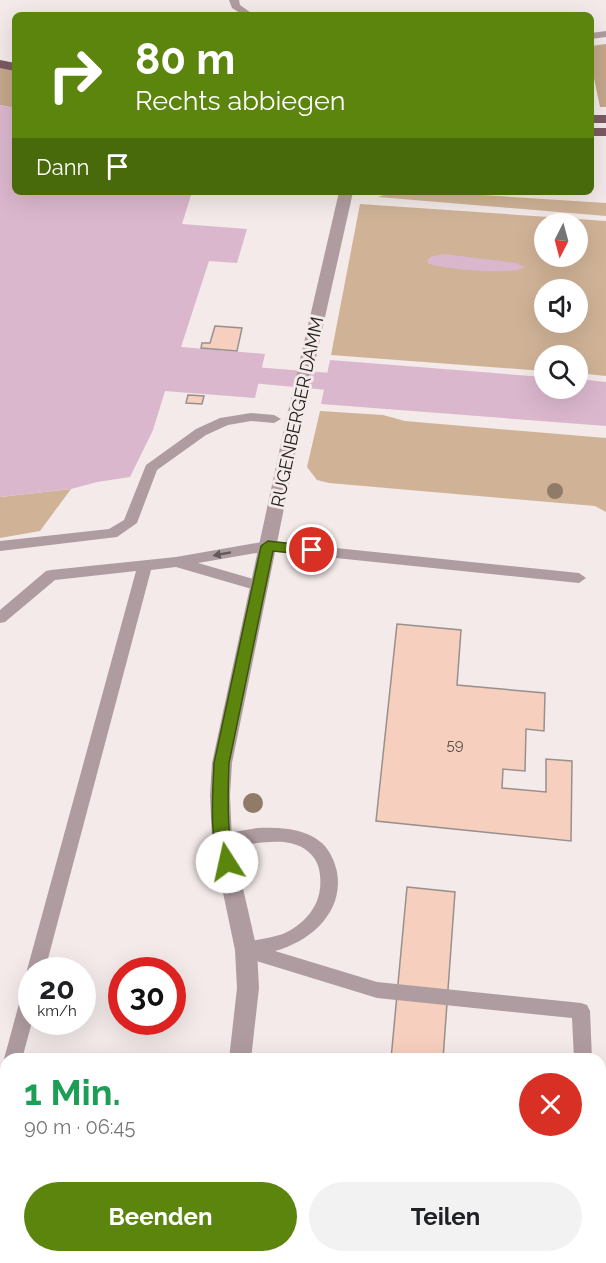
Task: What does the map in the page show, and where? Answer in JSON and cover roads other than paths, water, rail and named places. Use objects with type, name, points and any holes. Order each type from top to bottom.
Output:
[{"type":"street","name":"RUGENBERGER DAMM","points":[[241,1053],[248,988],[246,950],[222,840],[220,795],[222,763],[310,346],[345,195]]},
{"type":"lane","points":[[234,0],[235,6],[244,12]]},
{"type":"lane","points":[[0,546],[112,534],[130,523],[150,468],[201,432],[225,421],[251,417],[274,419]]},
{"type":"lane","points":[[0,618],[51,574],[176,562],[268,546],[579,578]]},
{"type":"lane","points":[[176,562],[259,586]]},
{"type":"lane","points":[[39,957],[145,565]]},
{"type":"lane","points":[[222,840],[265,833],[293,836],[315,846],[328,866],[329,882],[326,905],[306,928],[291,938],[246,950]]},
{"type":"lane","points":[[246,950],[376,990],[581,1011],[583,1053]]},
{"type":"lane","points":[[15,1053],[20,1035]]},
{"type":"waterway","points":[[216,373],[371,385]]}]
